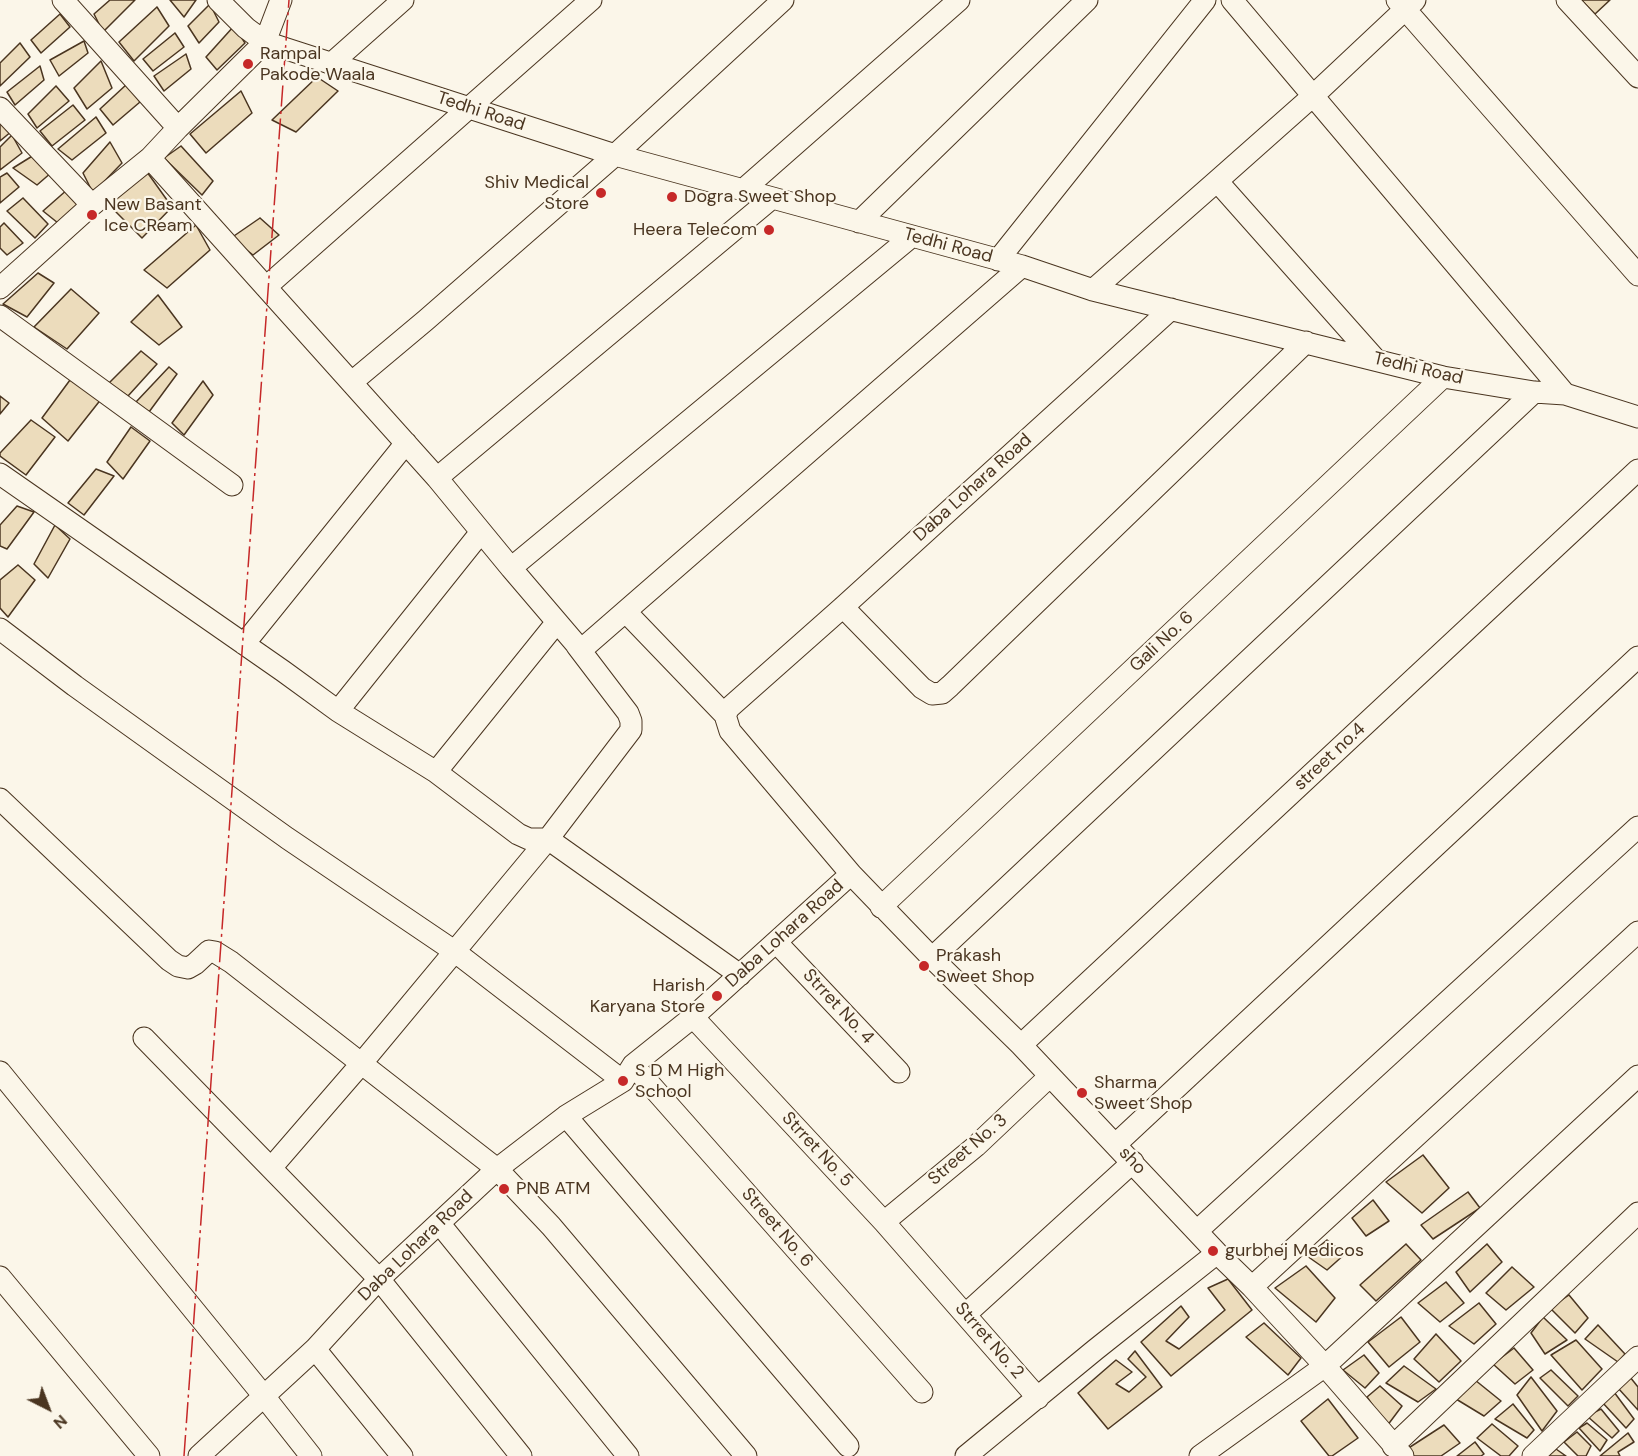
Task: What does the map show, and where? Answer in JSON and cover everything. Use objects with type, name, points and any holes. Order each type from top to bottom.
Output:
[{"type":"street","points":[[63,0],[178,128]]},
{"type":"street","points":[[218,0],[246,28],[265,42]]},
{"type":"street","points":[[0,288],[150,158],[265,42],[281,0]]},
{"type":"street","points":[[332,63],[403,0]]},
{"type":"street","points":[[266,287],[591,0]]},
{"type":"street","points":[[352,382],[615,155],[783,0]]},
{"type":"street","points":[[743,190],[958,0]]},
{"type":"street","points":[[859,222],[1087,0]]},
{"type":"street","points":[[998,260],[1205,0]]},
{"type":"street","points":[[1232,0],[1565,394]]},
{"type":"street","points":[[1567,0],[1638,77]]},
{"type":"street","points":[[1093,290],[1314,95],[1405,3],[1638,275]]},
{"type":"street","name":"Tedhi Road","points":[[265,42],[615,155],[1022,266],[1093,290],[1443,377],[1534,392],[1565,394],[1638,417]]},
{"type":"street","points":[[0,108],[92,206]]},
{"type":"street","points":[[150,158],[437,478],[577,646],[632,721],[631,730],[548,839],[361,1064],[271,1168]]},
{"type":"street","points":[[1217,182],[1376,360]]},
{"type":"street","points":[[437,478],[772,198]]},
{"type":"street","points":[[511,568],[911,237]]},
{"type":"street","points":[[577,646],[581,650],[626,612],[1022,266]]},
{"type":"street","name":"Daba Lohara Road","points":[[199,1456],[315,1349],[379,1279],[497,1169],[566,1116],[628,1073],[851,874],[730,731],[725,715],[729,708],[1171,309]]},
{"type":"street","points":[[0,316],[232,485]]},
{"type":"street","points":[[843,607],[922,688],[932,694],[942,693],[1306,342]]},
{"type":"street","name":"Gali No. 6","points":[[881,907],[1443,377]]},
{"type":"street","points":[[932,958],[1534,392]]},
{"type":"street","points":[[244,644],[406,443]]},
{"type":"street","name":"street no.4","points":[[1021,1044],[1638,470]]},
{"type":"street","points":[[0,474],[338,711],[436,772],[518,834],[529,839],[548,839],[740,975]]},
{"type":"street","points":[[338,711],[481,532]]},
{"type":"street","points":[[626,612],[725,715]]},
{"type":"street","points":[[436,772],[557,622]]},
{"type":"street","name":"Street No. 6","points":[[0,629],[75,686],[278,831],[628,1073],[922,1392]]},
{"type":"street","points":[[1116,1144],[1638,657]]},
{"type":"street","points":[[3,807],[169,960],[178,966],[188,968],[208,951],[215,952],[231,962],[497,1169],[551,1226],[746,1456]]},
{"type":"street","points":[[1197,1231],[1638,827]]},
{"type":"street","name":"sho","points":[[851,874],[881,907],[1021,1044],[1217,1253],[1252,1287],[1325,1366],[1398,1451]]},
{"type":"street","points":[[1252,1287],[1638,932]]},
{"type":"street","name":"Strret No. 4","points":[[776,942],[899,1072]]},
{"type":"street","name":"Strret No. 5","points":[[693,1017],[940,1284]]},
{"type":"street","points":[[144,1038],[379,1279],[521,1456]]},
{"type":"street","points":[[0,1072],[311,1456]]},
{"type":"street","name":"Street No. 3","points":[[884,1222],[976,1146],[1050,1076]]},
{"type":"street","points":[[1200,1456],[1325,1366],[1638,1076]]},
{"type":"street","points":[[566,1116],[848,1446]]},
{"type":"street","points":[[966,1314],[1133,1162]]},
{"type":"street","points":[[1398,1451],[1638,1213]]},
{"type":"street","points":[[438,1223],[628,1456]]},
{"type":"street","points":[[966,1456],[1217,1253]]},
{"type":"street","points":[[0,1277],[149,1456]]},
{"type":"street","name":"Strret No. 2","points":[[940,1284],[1038,1398]]},
{"type":"street","points":[[315,1349],[402,1456]]},
{"type":"street","points":[[1533,1456],[1638,1356]]},
{"type":"building","points":[[110,0],[135,0],[103,32],[94,14]]},
{"type":"building","points":[[170,0],[196,0],[184,17]]},
{"type":"building","points":[[1581,0],[1610,0],[1595,14]]},
{"type":"building","points":[[210,4],[219,22],[199,43],[188,26]]},
{"type":"building","points":[[157,7],[169,26],[134,61],[119,42]]},
{"type":"building","points":[[60,14],[70,27],[41,53],[31,40]]},
{"type":"building","points":[[234,26],[245,43],[217,70],[206,57]]},
{"type":"building","points":[[175,33],[184,47],[153,71],[143,59]]},
{"type":"building","points":[[84,41],[88,53],[59,76],[50,60]]},
{"type":"building","points":[[20,43],[30,57],[0,86],[0,63]]},
{"type":"building","points":[[186,54],[191,69],[164,91],[154,76]]},
{"type":"building","points":[[101,61],[112,88],[87,109],[74,88]]},
{"type":"building","points":[[40,66],[44,80],[15,105],[7,92]]},
{"type":"building","points":[[317,77],[338,91],[296,132],[272,120]]},
{"type":"building","points":[[127,84],[140,102],[113,125],[100,109]]},
{"type":"building","points":[[56,86],[69,101],[37,128],[28,114]]},
{"type":"building","points":[[241,91],[252,113],[206,153],[190,134]]},
{"type":"building","points":[[73,105],[85,120],[52,146],[40,131]]},
{"type":"building","points":[[96,117],[106,133],[72,160],[58,149]]},
{"type":"building","points":[[0,118],[12,131],[0,141]]},
{"type":"building","points":[[12,135],[22,153],[0,170],[0,147]]},
{"type":"building","points":[[110,142],[122,163],[93,193],[83,173]]},
{"type":"building","points":[[181,146],[213,181],[202,195],[164,158]]},
{"type":"building","points":[[34,155],[52,172],[37,185],[13,168]]},
{"type":"building","points":[[147,172],[172,207],[142,238],[109,205]]},
{"type":"building","points":[[7,173],[19,187],[0,203],[0,177]]},
{"type":"building","points":[[68,189],[78,205],[58,223],[43,211]]},
{"type":"building","points":[[23,198],[48,224],[35,238],[7,211]]},
{"type":"building","points":[[260,218],[279,235],[253,255],[231,238]]},
{"type":"building","points":[[4,223],[23,243],[7,255],[0,248],[0,227]]},
{"type":"building","points":[[196,225],[210,250],[167,288],[144,270]]},
{"type":"building","points":[[38,273],[54,283],[27,317],[3,304]]},
{"type":"building","points":[[71,289],[99,313],[67,349],[34,327]]},
{"type":"building","points":[[158,295],[182,327],[159,345],[131,322]]},
{"type":"building","points":[[141,351],[157,364],[128,396],[109,383]]},
{"type":"building","points":[[169,367],[177,374],[149,412],[136,402]]},
{"type":"building","points":[[70,380],[102,398],[68,441],[42,418]]},
{"type":"building","points":[[203,381],[213,395],[184,435],[172,423]]},
{"type":"building","points":[[0,396],[9,403],[0,414]]},
{"type":"building","points":[[31,420],[55,437],[26,475],[0,456],[0,453]]},
{"type":"building","points":[[131,427],[150,441],[123,479],[107,462]]},
{"type":"building","points":[[96,469],[114,476],[84,515],[68,503]]},
{"type":"building","points":[[17,506],[34,512],[7,549],[0,546],[0,525]]},
{"type":"building","points":[[55,525],[70,539],[48,578],[34,564]]},
{"type":"building","points":[[18,565],[35,580],[8,617],[0,608],[0,580]]},
{"type":"building","points":[[1423,1155],[1449,1188],[1422,1213],[1386,1182]]},
{"type":"building","points":[[1468,1192],[1480,1208],[1433,1239],[1421,1225]]},
{"type":"building","points":[[1373,1200],[1389,1221],[1366,1236],[1352,1218]]},
{"type":"building","points":[[1327,1240],[1345,1254],[1327,1270],[1307,1256]]},
{"type":"building","points":[[1406,1244],[1421,1260],[1376,1301],[1360,1285]]},
{"type":"building","points":[[1487,1244],[1502,1262],[1470,1292],[1456,1272]]},
{"type":"building","points":[[1306,1266],[1335,1298],[1316,1322],[1275,1288]]},
{"type":"building","points":[[1512,1267],[1534,1287],[1506,1310],[1486,1293]]},
{"type":"building","points":[[1228,1279],[1252,1310],[1171,1376],[1141,1342],[1181,1306],[1189,1317],[1166,1341],[1179,1349],[1225,1310],[1208,1288]]},
{"type":"building","points":[[1446,1282],[1464,1303],[1440,1322],[1418,1303]]},
{"type":"building","points":[[1569,1295],[1588,1318],[1575,1333],[1550,1308]]},
{"type":"building","points":[[1479,1303],[1496,1324],[1474,1344],[1449,1326]]},
{"type":"building","points":[[1401,1317],[1420,1342],[1389,1367],[1368,1342]]},
{"type":"building","points":[[1543,1317],[1567,1340],[1545,1354],[1531,1333]]},
{"type":"building","points":[[1264,1323],[1301,1358],[1288,1375],[1246,1337]]},
{"type":"building","points":[[1598,1325],[1625,1354],[1618,1362],[1585,1339]]},
{"type":"building","points":[[1436,1334],[1461,1361],[1439,1382],[1414,1359]]},
{"type":"building","points":[[1576,1340],[1602,1369],[1582,1390],[1551,1355]]},
{"type":"building","points":[[1514,1348],[1533,1370],[1515,1384],[1493,1364]]},
{"type":"building","points":[[1135,1351],[1162,1387],[1108,1429],[1078,1393],[1116,1360],[1132,1372],[1116,1384],[1129,1392],[1146,1377],[1128,1359]]},
{"type":"building","points":[[1364,1355],[1379,1373],[1365,1388],[1343,1370]]},
{"type":"building","points":[[1404,1366],[1436,1389],[1418,1402],[1386,1383]]},
{"type":"building","points":[[1551,1370],[1578,1396],[1568,1406],[1540,1378]]},
{"type":"building","points":[[1531,1377],[1557,1411],[1542,1431],[1517,1395]]},
{"type":"building","points":[[1630,1377],[1638,1387],[1638,1410],[1618,1388]]},
{"type":"building","points":[[1475,1380],[1501,1401],[1484,1416],[1456,1399]]},
{"type":"building","points":[[1380,1386],[1402,1406],[1387,1426],[1367,1397]]},
{"type":"building","points":[[1614,1392],[1634,1419],[1626,1428],[1602,1402]]},
{"type":"building","points":[[1328,1399],[1358,1438],[1332,1456],[1329,1456],[1301,1421]]},
{"type":"building","points":[[1513,1404],[1534,1430],[1527,1438],[1495,1419]]},
{"type":"building","points":[[1601,1409],[1619,1431],[1612,1438],[1587,1416]]},
{"type":"building","points":[[1587,1423],[1607,1440],[1600,1451],[1579,1428]]},
{"type":"building","points":[[1492,1424],[1518,1446],[1509,1456],[1501,1456],[1477,1438]]},
{"type":"building","points":[[1444,1425],[1460,1443],[1441,1456],[1413,1456],[1407,1449]]},
{"type":"building","points":[[1577,1432],[1591,1446],[1586,1456],[1578,1456],[1564,1442]]},
{"type":"building","points":[[1628,1433],[1634,1442],[1618,1452],[1620,1456],[1600,1456]]},
{"type":"building","points":[[1475,1442],[1484,1454],[1457,1456]]},
{"type":"building","points":[[1556,1449],[1566,1456],[1548,1456]]},
{"type":"power","points":[[184,1456],[289,0]]},
{"type":"place","name":"Rampal Pakode Waala","points":[[248,64]]},
{"type":"place","name":"Shiv Medical Store","points":[[601,193]]},
{"type":"place","name":"Dogra Sweet Shop","points":[[672,197]]},
{"type":"place","name":"New Basant Ice CReam","points":[[92,215]]},
{"type":"place","name":"Heera Telecom","points":[[769,230]]},
{"type":"place","name":"Prakash Sweet Shop","points":[[924,966]]},
{"type":"place","name":"Harish Karyana Store","points":[[717,996]]},
{"type":"place","name":"S D M High School","points":[[623,1081]]},
{"type":"place","name":"Sharma Sweet Shop","points":[[1082,1093]]},
{"type":"place","name":"PNB ATM","points":[[504,1189]]},
{"type":"place","name":"gurbhej Medicos","points":[[1213,1251]]}]
